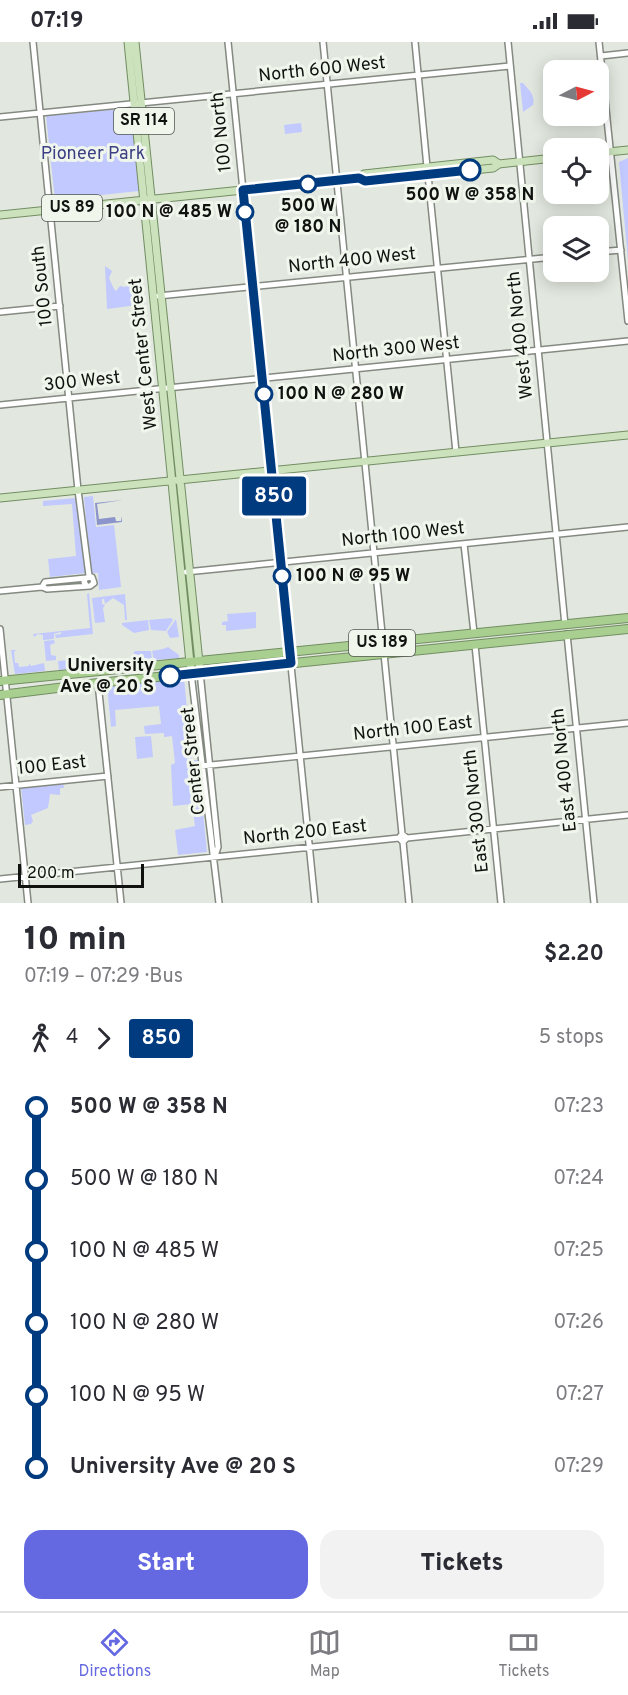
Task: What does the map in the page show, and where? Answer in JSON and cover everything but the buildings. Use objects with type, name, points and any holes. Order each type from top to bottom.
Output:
[{"type":"highway","name":"US 189","points":[[3,694],[475,645],[628,618]]},
{"type":"highway","name":"US 189","points":[[3,681],[474,633],[628,629]]},
{"type":"main road","name":"West Center Street","points":[[128,42],[138,103]]},
{"type":"main road","name":"West Center Street","points":[[135,42],[138,103],[148,200],[162,296],[172,480],[185,572],[194,662]]},
{"type":"main road","points":[[610,152],[628,150]]},
{"type":"main road","name":"US 89","points":[[0,215],[337,181],[359,178],[364,174],[428,171],[493,160],[499,164],[543,159]]},
{"type":"main road","name":"West Center Street","points":[[148,200],[153,297],[180,479],[185,572]]},
{"type":"main road","points":[[0,498],[628,435]]},
{"type":"main road","name":"Center Street","points":[[194,662],[195,673]]},
{"type":"street","name":"100 South","points":[[33,42],[87,577],[92,577],[94,583],[47,589],[42,587]]},
{"type":"street","name":"100 North","points":[[228,42],[315,903]]},
{"type":"street","points":[[323,42],[363,461],[409,903]]},
{"type":"street","points":[[415,42],[456,452]]},
{"type":"street","name":"West 400 North","points":[[508,42],[566,630]]},
{"type":"street","points":[[599,42],[628,321]]},
{"type":"street","points":[[601,56],[628,53]]},
{"type":"street","name":"North 600 West","points":[[0,117],[510,66]]},
{"type":"street","points":[[609,251],[621,250]]},
{"type":"street","name":"North 400 West","points":[[153,297],[543,258]]},
{"type":"street","points":[[0,312],[60,306]]},
{"type":"street","name":"North 300 West","points":[[167,388],[628,341]]},
{"type":"street","name":"300 West","points":[[0,405],[167,388]]},
{"type":"street","name":"North 100 West","points":[[185,572],[628,527]]},
{"type":"street","points":[[464,544],[474,633]]},
{"type":"street","points":[[0,591],[42,587],[45,582],[87,577]]},
{"type":"street","points":[[0,629],[3,694],[16,785],[28,903]]},
{"type":"street","name":"East 400 North","points":[[566,630],[594,903]]},
{"type":"street","name":"East 300 North","points":[[475,645],[501,903]]},
{"type":"street","name":"Center Street","points":[[195,673],[218,847],[214,858]]},
{"type":"street","name":"Center Street","points":[[195,673],[201,766],[219,903]]},
{"type":"street","points":[[99,683],[121,903]]},
{"type":"street","name":"North 100 East","points":[[201,766],[628,723]]},
{"type":"street","name":"100 East","points":[[0,787],[108,776]]},
{"type":"street","name":"North 200 East","points":[[0,879],[628,815]]},
{"type":"green space","points":[[520,83],[528,88],[533,98],[533,105],[523,112]]},
{"type":"green space","name":"Pioneer Park","points":[[131,108],[139,191],[55,200],[46,116]]},
{"type":"green space","points":[[301,123],[302,132],[285,134],[284,125]]},
{"type":"green space","points":[[628,158],[628,260],[619,162]]},
{"type":"green space","points":[[105,266],[112,271],[109,278],[116,291],[120,286],[129,285],[145,299],[145,304],[107,309]]},
{"type":"green space","points":[[93,496],[96,527],[114,525],[121,587],[99,590],[98,573],[91,573],[84,497]]},
{"type":"green space","points":[[75,498],[85,573],[50,577],[48,559],[76,556],[72,504],[43,506],[43,501]]},
{"type":"green space","points":[[89,593],[93,634],[56,638],[55,635],[61,632],[54,634],[54,639],[43,640],[43,635],[38,634],[34,637],[33,634],[90,628],[87,594]]},
{"type":"green space","points":[[125,594],[127,620],[125,620],[124,605],[113,598],[105,604],[102,599],[102,604],[105,605],[103,608],[105,622],[95,623],[92,598]]},
{"type":"green space","points":[[256,612],[256,628],[226,631],[226,625],[222,625],[222,622],[228,621],[227,614]]},
{"type":"green space","points":[[171,618],[173,620],[166,631],[151,630],[149,620]]},
{"type":"green space","points":[[176,619],[179,637],[170,638],[167,632]]},
{"type":"green space","points":[[148,620],[149,630],[134,633],[122,625],[122,623]]},
{"type":"green space","points":[[54,640],[55,643],[50,645],[51,655],[56,656],[56,660],[46,661],[44,641]]},
{"type":"green space","points":[[168,647],[179,655],[179,658],[154,660],[152,651]]},
{"type":"green space","points":[[11,650],[16,650],[14,652],[15,663],[18,663],[19,667],[29,666],[29,663],[31,666],[44,663],[45,671],[15,674]]},
{"type":"green space","points":[[135,651],[151,651],[152,660],[122,663],[131,658]]},
{"type":"green space","points":[[96,658],[94,666],[59,670],[58,661]]},
{"type":"green space","points":[[184,678],[192,760],[198,760],[207,852],[178,855],[175,830],[195,826],[192,804],[173,806],[171,765],[175,763],[172,736],[164,737],[164,733],[145,734],[144,726],[161,724],[159,706],[115,710],[116,726],[111,727],[107,686]]},
{"type":"green space","points":[[151,736],[153,757],[137,759],[135,737]]},
{"type":"green space","points":[[63,783],[64,788],[60,788],[60,795],[50,794],[48,808],[31,815],[33,821],[25,825],[21,787]]},
{"type":"shaded area","points":[[123,500],[97,504],[99,519],[115,517],[116,521],[121,521],[122,516],[122,522],[97,525],[95,503]]},
{"type":"bus line","name":"850","points":[[170,676],[291,663],[243,190],[470,170]]},
{"type":"place","name":"500 W @ 358 N","points":[[470,170]]},
{"type":"place","name":"500 W @ 180 N","points":[[308,184]]},
{"type":"place","name":"100 N @ 485 W","points":[[245,212]]},
{"type":"place","name":"100 N @ 280 W","points":[[264,394]]},
{"type":"place","name":"100 N @ 95 W","points":[[282,576]]},
{"type":"place","name":"University Ave @ 20 S","points":[[170,676]]}]
